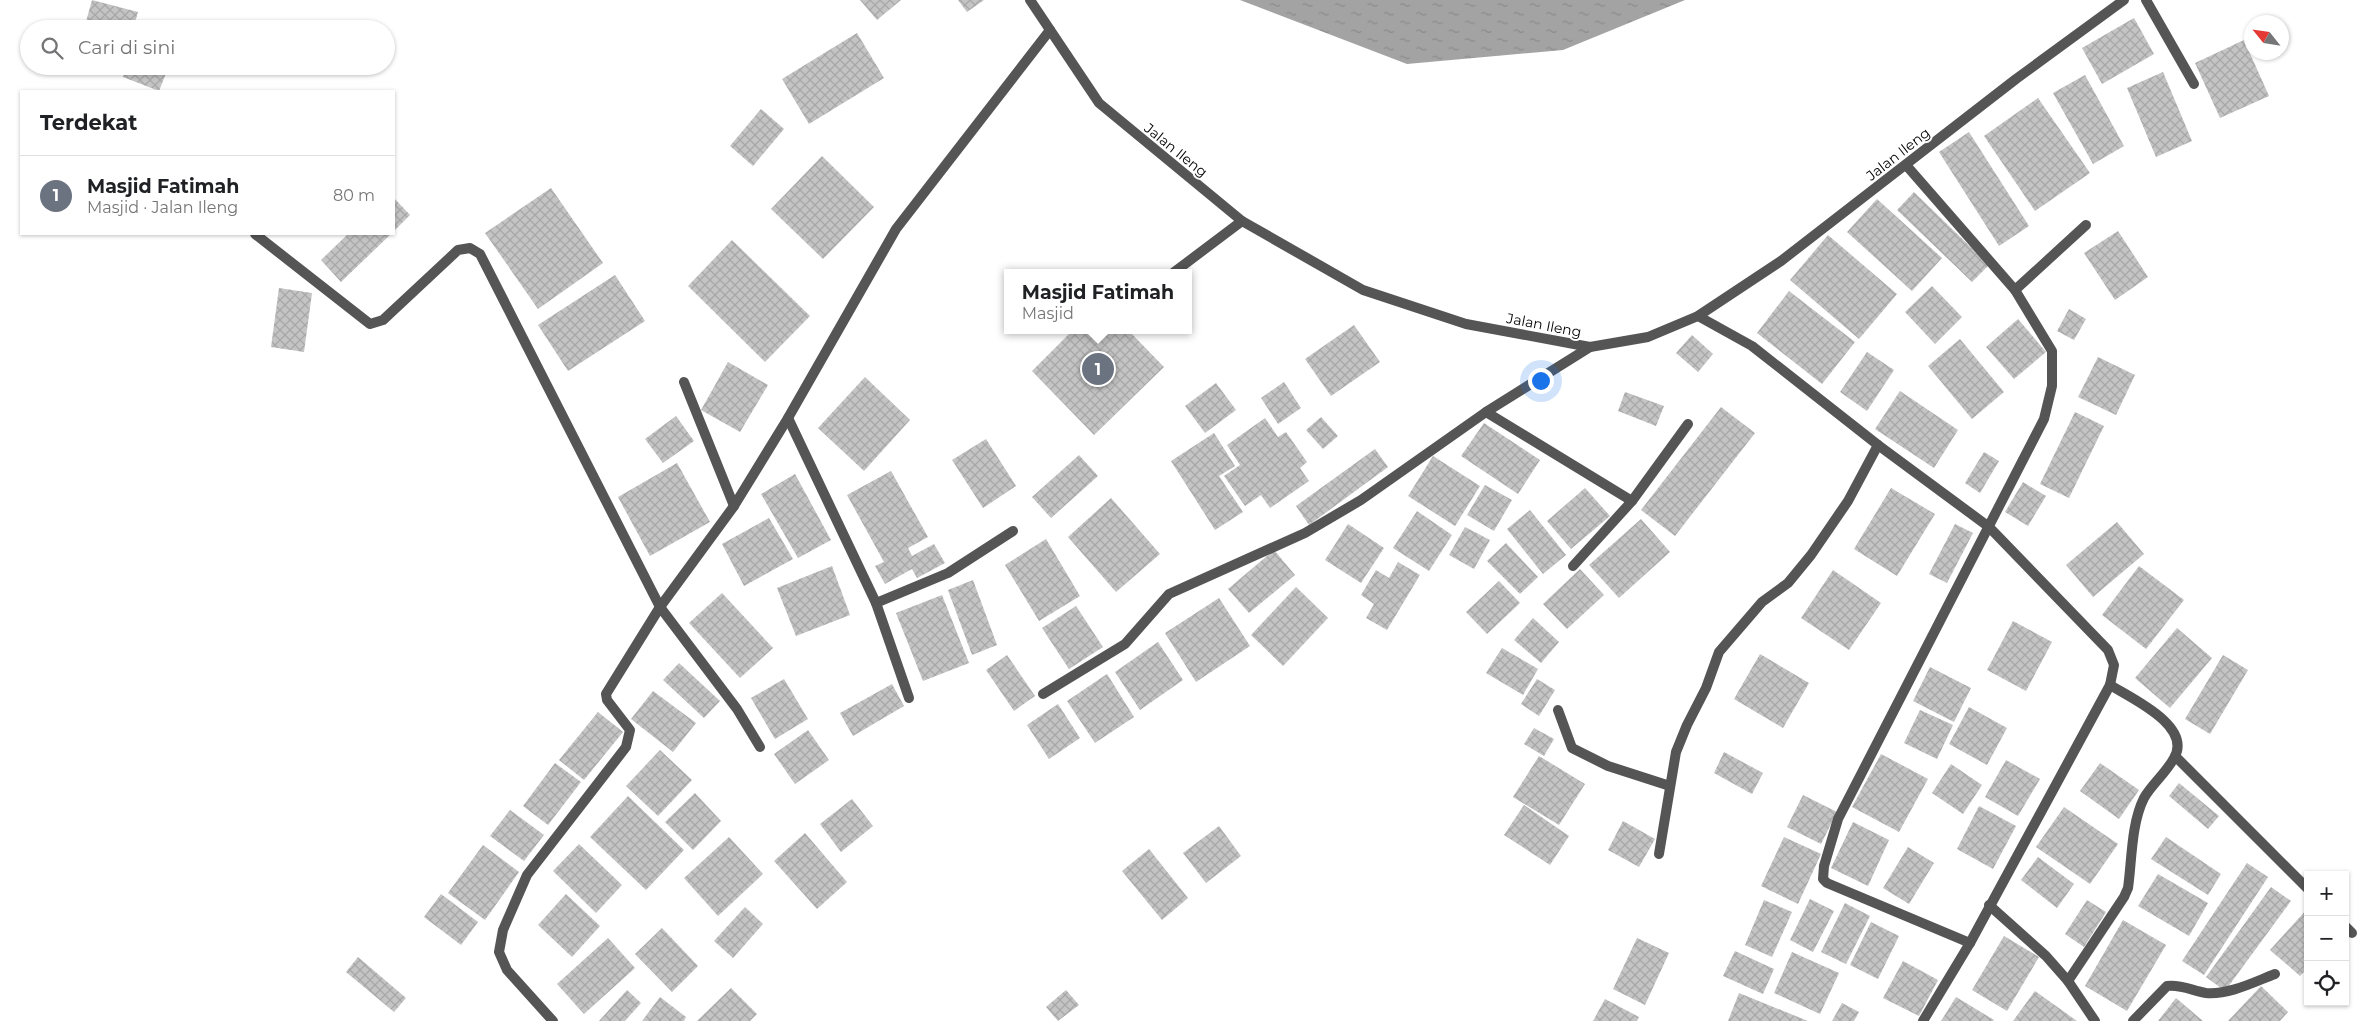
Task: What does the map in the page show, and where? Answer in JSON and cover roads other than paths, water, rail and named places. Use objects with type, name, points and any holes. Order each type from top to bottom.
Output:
[{"type":"street","name":"Jalan Ileng","points":[[1030,0],[1099,103],[1242,221],[1363,290],[1466,324],[1590,347],[1648,336],[1698,316],[1781,261],[2016,79],[2124,0]]},
{"type":"street","points":[[2146,0],[2194,84]]},
{"type":"street","points":[[553,1021],[507,970],[499,952],[503,930],[527,875],[626,746],[630,730],[607,700],[606,694],[660,607],[734,506],[788,418],[896,230],[1050,30]]},
{"type":"street","points":[[1906,165],[2015,290],[2052,351],[2052,386],[2044,419],[1838,819],[1824,866],[1823,879],[1827,883],[1970,943]]},
{"type":"street","points":[[1178,269],[1242,221]]},
{"type":"street","points":[[2015,290],[2086,224]]},
{"type":"street","points":[[256,235],[370,324],[383,320],[458,250],[470,248],[480,254],[660,607],[737,709],[760,747]]},
{"type":"street","points":[[1698,316],[1752,346],[1878,445],[1989,527],[2108,650],[2114,665],[2110,685],[1970,943],[1923,1021]]},
{"type":"street","points":[[1043,694],[1125,644],[1169,594],[1313,528],[1361,500],[1486,412],[1590,347]]},
{"type":"street","points":[[684,382],[734,506]]},
{"type":"street","points":[[1486,412],[1632,501]]},
{"type":"street","points":[[788,418],[876,602],[909,698]]},
{"type":"street","points":[[1573,566],[1632,501],[1688,424]]},
{"type":"street","points":[[1659,854],[1676,752],[1706,688],[1719,652],[1762,602],[1788,583],[1811,556],[1848,501],[1878,445]]},
{"type":"street","points":[[876,602],[948,573],[1013,531]]},
{"type":"street","points":[[2068,981],[2124,897],[2128,888],[2138,814],[2145,797],[2176,757],[2177,744],[2172,726],[2162,717],[2110,685]]},
{"type":"street","points":[[1558,710],[1572,748],[1608,766],[1670,786]]},
{"type":"street","points":[[2176,757],[2304,885]]},
{"type":"street","points":[[1989,905],[2046,956],[2068,981],[2096,1021]]},
{"type":"street","points":[[2133,1021],[2167,986],[2174,985],[2207,993],[2225,992],[2275,974]]},
{"type":"water","points":[[1240,0],[1685,0],[1563,50],[1407,64]]},
{"type":"place","name":"Masjid Fatimah","points":[[1098,369]]}]
